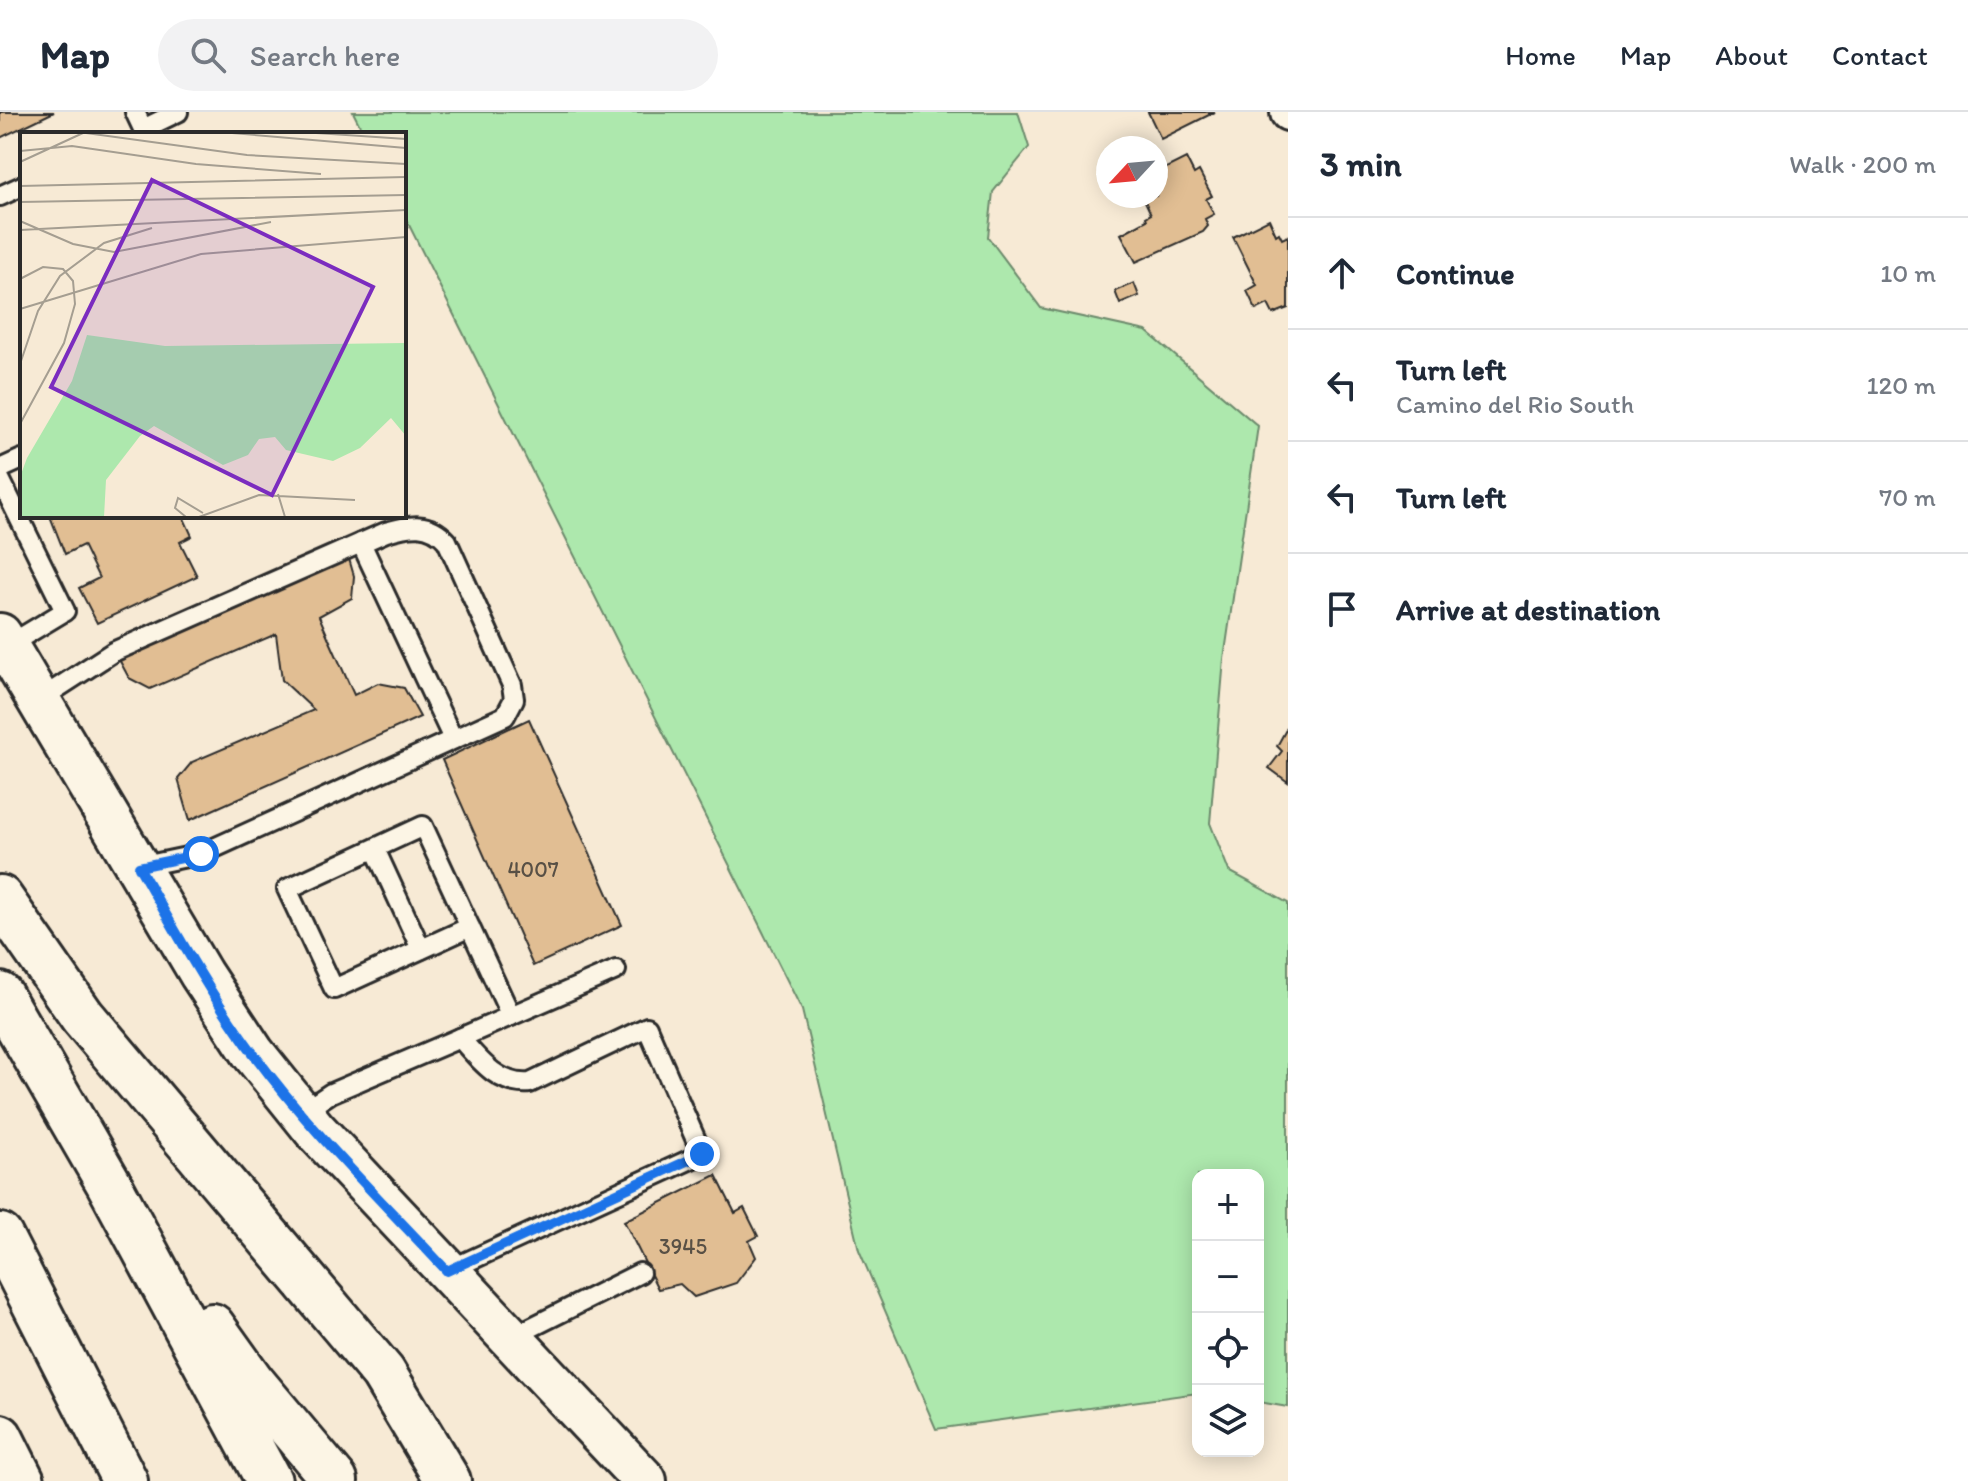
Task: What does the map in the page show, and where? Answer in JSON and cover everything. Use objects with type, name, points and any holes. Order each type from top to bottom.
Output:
[{"type":"highway","points":[[0,898],[82,1016],[383,1373],[448,1481]]},
{"type":"highway","points":[[0,995],[108,1182],[269,1481]]},
{"type":"highway","points":[[108,1182],[252,1382],[325,1470]]},
{"type":"highway","points":[[0,1236],[125,1481]]},
{"type":"highway","points":[[0,1437],[22,1481]]},
{"type":"street","points":[[3,640],[209,987],[253,1053],[301,1113],[645,1481]]},
{"type":"lane","points":[[139,127],[178,112]]},
{"type":"lane","points":[[0,196],[20,187]]},
{"type":"lane","points":[[0,469],[20,460]]},
{"type":"lane","points":[[0,479],[65,611],[3,640]]},
{"type":"lane","points":[[39,700],[113,652],[386,532],[422,525],[436,529],[447,541],[512,685],[514,699],[505,716],[201,854],[139,867]]},
{"type":"lane","points":[[361,543],[453,739]]},
{"type":"lane","points":[[470,927],[334,989],[287,889],[423,826],[470,927],[511,1016]]},
{"type":"lane","points":[[375,849],[421,949]]},
{"type":"lane","points":[[301,1113],[331,1093],[616,970]]},
{"type":"lane","points":[[447,1271],[702,1154],[647,1027],[530,1083],[513,1085],[496,1074],[460,1038]]},
{"type":"lane","points":[[510,1338],[640,1273]]},
{"type":"green space","points":[[353,112],[1018,112],[1029,147],[993,192],[988,237],[1041,308],[1146,331],[1258,426],[1224,659],[1210,823],[1229,871],[1288,903],[1288,1407],[1264,1403],[1264,1169],[1192,1169],[1192,1394],[936,1429],[859,1250],[802,1010],[406,219],[406,132],[363,132]]},
{"type":"building","points":[[0,112],[54,112],[0,138]]},
{"type":"building","points":[[1148,112],[1215,112],[1167,136],[1160,136]]},
{"type":"building","points":[[1186,158],[1194,174],[1199,171],[1212,196],[1206,199],[1214,214],[1205,219],[1208,226],[1203,232],[1136,262],[1121,234],[1147,220],[1146,217],[1151,214],[1148,208],[1168,208],[1168,167]]},
{"type":"building","points":[[1269,219],[1276,235],[1279,233],[1282,239],[1288,236],[1288,308],[1273,314],[1268,304],[1256,310],[1247,291],[1257,285],[1233,237]]},
{"type":"building","points":[[1134,283],[1139,296],[1120,304],[1115,291]]},
{"type":"building","points":[[51,518],[184,518],[192,536],[180,542],[197,576],[97,623],[79,588],[99,578],[83,545],[65,554]]},
{"type":"building","points":[[347,552],[354,576],[352,598],[319,616],[329,639],[354,695],[378,683],[404,688],[420,717],[190,820],[178,779],[192,762],[314,710],[282,680],[276,634],[150,689],[129,678],[115,652]]},
{"type":"building","points":[[529,719],[622,925],[533,966],[442,760]]},
{"type":"building","points":[[1288,726],[1288,782],[1269,768],[1282,751],[1277,746]]},
{"type":"building","points":[[716,1175],[735,1213],[744,1208],[758,1236],[749,1241],[756,1257],[736,1283],[694,1297],[680,1284],[658,1289],[624,1221]]},
{"type":"route","points":[[201,854],[139,867],[201,974],[253,1053],[315,1130],[447,1271],[702,1154]]}]
